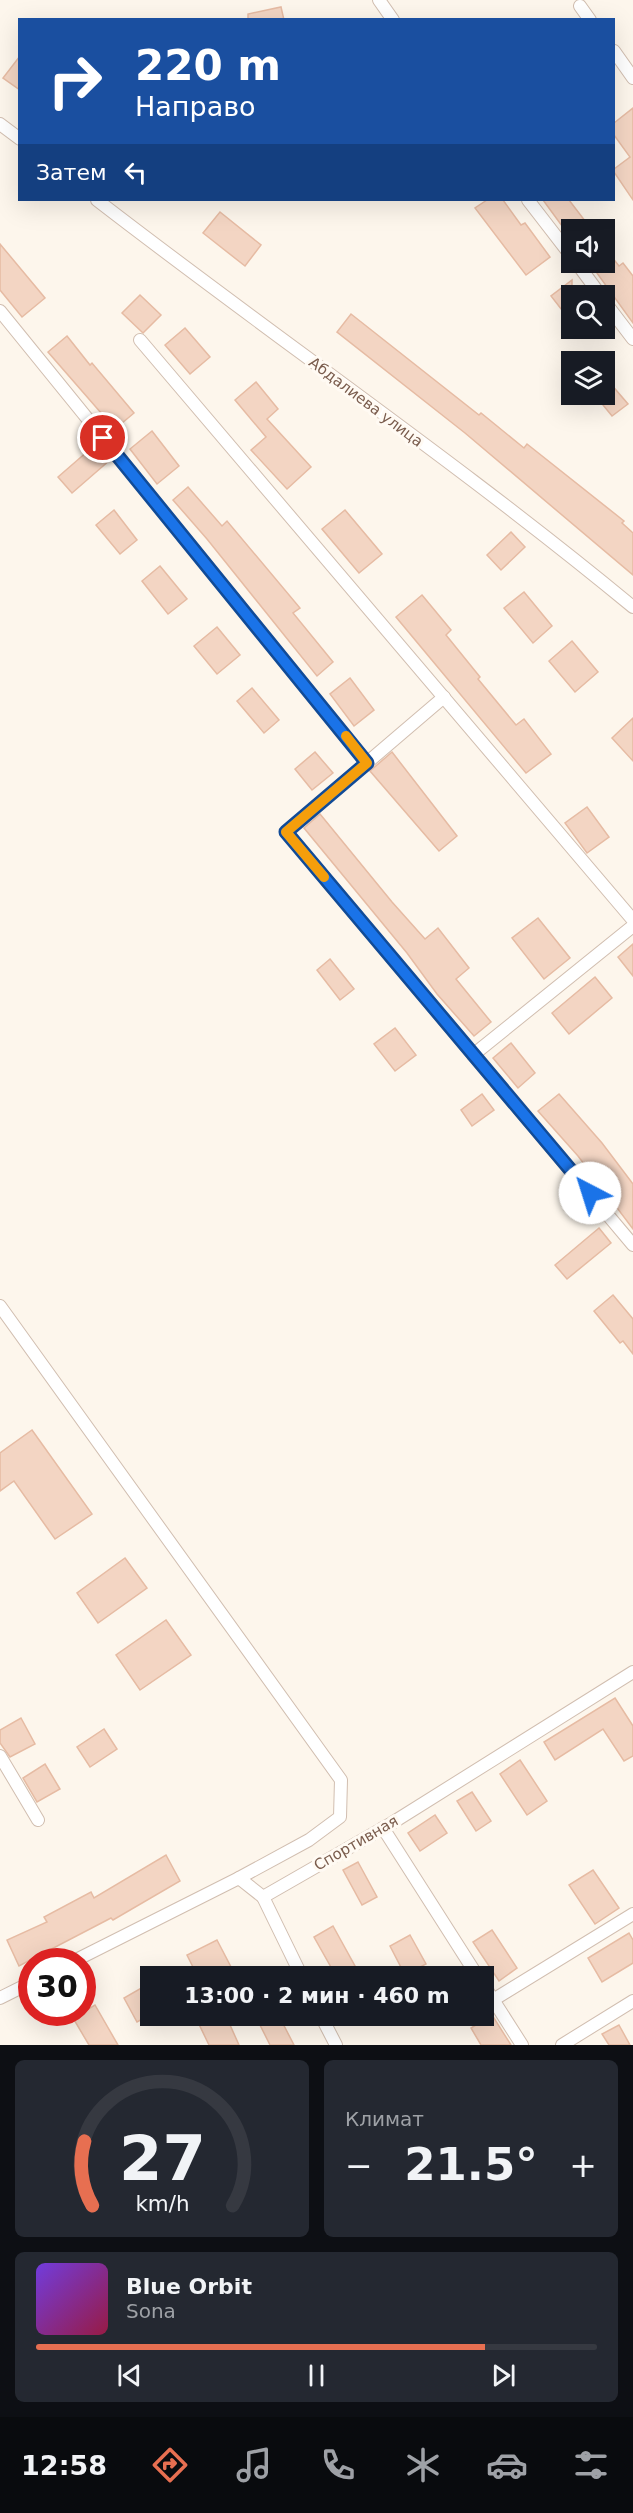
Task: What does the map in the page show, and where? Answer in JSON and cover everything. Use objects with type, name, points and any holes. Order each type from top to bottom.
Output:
[{"type":"street","points":[[378,0],[392,18]]},
{"type":"street","points":[[580,6],[589,18]]},
{"type":"street","points":[[615,52],[633,78]]},
{"type":"street","points":[[0,124],[15,136]]},
{"type":"street","points":[[0,141],[15,136]]},
{"type":"street","name":"Абдалиева улица","points":[[98,201],[552,540],[633,607]]},
{"type":"street","points":[[529,201],[561,243]]},
{"type":"street","points":[[0,311],[367,763]]},
{"type":"street","points":[[615,315],[633,339]]},
{"type":"street","points":[[141,340],[633,920]]},
{"type":"street","points":[[444,697],[286,832],[633,1245]]},
{"type":"street","points":[[473,1055],[633,926]]},
{"type":"street","points":[[0,1306],[341,1780],[340,1817],[309,1840],[96,1950]]},
{"type":"street","name":"Спортивная","points":[[263,1897],[383,1828],[633,1672]]},
{"type":"street","points":[[0,1756],[38,1820]]},
{"type":"street","points":[[383,1828],[471,1966]]},
{"type":"street","points":[[239,1878],[263,1897],[297,1966]]},
{"type":"street","points":[[494,1999],[633,1914]]},
{"type":"street","points":[[0,1998],[18,1989]]},
{"type":"street","points":[[562,2045],[633,2001]]},
{"type":"street","points":[[494,2002],[522,2045]]},
{"type":"street","points":[[326,2026],[336,2045]]},
{"type":"building","points":[[281,7],[284,18],[248,18],[248,14]]},
{"type":"building","points":[[18,59],[18,89],[3,78]]},
{"type":"building","points":[[633,108],[633,200],[615,173],[615,168],[630,157],[615,136],[615,122]]},
{"type":"building","points":[[486,201],[504,201],[521,225],[525,223],[550,257],[526,275],[475,208]]},
{"type":"building","points":[[544,201],[570,201],[584,219],[561,219],[561,225]]},
{"type":"building","points":[[220,212],[261,245],[245,266],[203,233]]},
{"type":"building","points":[[0,244],[45,298],[22,317],[0,290]]},
{"type":"building","points":[[615,261],[619,266],[623,263],[633,276],[633,323],[615,298],[615,285],[606,285],[597,273],[615,273]]},
{"type":"building","points":[[561,288],[561,309],[551,296]]},
{"type":"building","points":[[140,295],[161,315],[143,333],[122,313]]},
{"type":"building","points":[[351,314],[479,415],[481,413],[524,448],[527,444],[624,521],[622,523],[633,533],[633,575],[465,433],[337,332]]},
{"type":"building","points":[[185,328],[210,357],[190,374],[165,345]]},
{"type":"building","points":[[67,336],[134,413],[115,429],[48,352]]},
{"type":"building","points":[[256,382],[278,409],[267,419],[311,467],[287,489],[251,450],[266,437],[235,400]]},
{"type":"building","points":[[615,389],[628,404],[612,416],[603,405],[615,405]]},
{"type":"building","points":[[152,431],[179,466],[157,484],[130,449]]},
{"type":"building","points":[[96,444],[110,460],[72,493],[58,477]]},
{"type":"building","points":[[188,487],[222,526],[227,521],[300,608],[293,613],[333,662],[317,676],[173,500]]},
{"type":"building","points":[[114,510],[137,540],[120,554],[96,525]]},
{"type":"building","points":[[345,510],[382,554],[359,573],[322,529]]},
{"type":"building","points":[[511,532],[525,547],[501,570],[487,555]]},
{"type":"building","points":[[160,566],[187,599],[168,614],[142,581]]},
{"type":"building","points":[[524,592],[552,626],[533,643],[504,608]]},
{"type":"building","points":[[422,595],[451,630],[446,635],[480,677],[478,679],[516,725],[524,719],[551,754],[526,773],[396,617]]},
{"type":"building","points":[[217,627],[240,655],[217,674],[194,646]]},
{"type":"building","points":[[572,641],[598,672],[575,692],[549,661]]},
{"type":"building","points":[[350,678],[374,710],[354,726],[330,694]]},
{"type":"building","points":[[252,688],[279,720],[264,733],[237,701]]},
{"type":"building","points":[[633,718],[633,761],[612,738]]},
{"type":"building","points":[[315,752],[333,773],[312,790],[295,769]]},
{"type":"building","points":[[392,752],[457,836],[439,851],[370,771]]},
{"type":"building","points":[[587,807],[609,837],[587,853],[565,823]]},
{"type":"building","points":[[320,814],[425,939],[438,928],[469,968],[456,979],[491,1022],[474,1036],[437,994],[407,953],[304,828]]},
{"type":"building","points":[[538,918],[570,958],[544,979],[512,938]]},
{"type":"building","points":[[633,944],[633,976],[618,957]]},
{"type":"building","points":[[330,959],[354,989],[340,1000],[317,970]]},
{"type":"building","points":[[595,977],[612,998],[569,1034],[552,1013]]},
{"type":"building","points":[[395,1028],[416,1055],[395,1071],[374,1044]]},
{"type":"building","points":[[511,1043],[535,1073],[518,1088],[493,1058]]},
{"type":"building","points":[[482,1094],[494,1110],[472,1126],[461,1110]]},
{"type":"building","points":[[559,1094],[602,1143],[633,1184],[633,1229],[578,1156],[538,1111]]},
{"type":"building","points":[[599,1228],[611,1243],[567,1279],[555,1265]]},
{"type":"building","points":[[613,1295],[633,1319],[633,1354],[623,1341],[620,1343],[594,1311]]},
{"type":"building","points":[[32,1430],[92,1514],[55,1539],[14,1481],[0,1491],[0,1453]]},
{"type":"building","points":[[125,1558],[147,1588],[98,1623],[77,1593]]},
{"type":"building","points":[[166,1620],[191,1655],[140,1690],[116,1655]]},
{"type":"building","points":[[615,1698],[633,1726],[633,1756],[624,1761],[603,1729],[555,1760],[544,1742]]},
{"type":"building","points":[[21,1718],[35,1744],[10,1757],[0,1743],[0,1730]]},
{"type":"building","points":[[104,1729],[117,1749],[90,1767],[77,1747]]},
{"type":"building","points":[[520,1760],[547,1801],[527,1815],[500,1774]]},
{"type":"building","points":[[45,1764],[60,1789],[37,1802],[23,1778]]},
{"type":"building","points":[[472,1792],[491,1821],[476,1831],[457,1801]]},
{"type":"building","points":[[435,1815],[447,1833],[420,1851],[408,1833]]},
{"type":"building","points":[[166,1855],[180,1881],[113,1920],[111,1918],[54,1948],[18,1948],[18,1964],[7,1940],[47,1922],[44,1917],[91,1892],[94,1898]]},
{"type":"building","points":[[358,1862],[377,1897],[362,1905],[343,1870]]},
{"type":"building","points":[[593,1870],[619,1908],[595,1924],[569,1885]]},
{"type":"building","points":[[333,1926],[355,1966],[330,1966],[314,1937]]},
{"type":"building","points":[[492,1930],[517,1968],[499,1981],[494,1974],[494,1966],[489,1966],[473,1942]]},
{"type":"building","points":[[629,1933],[633,1940],[633,1963],[602,1982],[588,1958]]},
{"type":"building","points":[[410,1935],[426,1964],[400,1966],[390,1946]]},
{"type":"building","points":[[217,1940],[230,1966],[192,1966],[187,1955]]},
{"type":"building","points":[[140,1989],[140,2020],[137,2022],[124,1998]]},
{"type":"building","points":[[96,2007],[118,2045],[89,2045],[78,2026],[96,2026]]},
{"type":"building","points":[[494,2018],[511,2045],[481,2045],[471,2028],[494,2026]]},
{"type":"building","points":[[619,2025],[630,2045],[609,2045],[602,2034]]},
{"type":"building","points":[[200,2026],[230,2026],[239,2045],[209,2045]]},
{"type":"building","points":[[260,2026],[284,2026],[294,2045],[270,2045]]},
{"type":"slow traffic","points":[[324,877],[286,832],[367,763],[346,736]]},
{"type":"route","points":[[103,438],[367,763],[286,832],[590,1193]]}]
